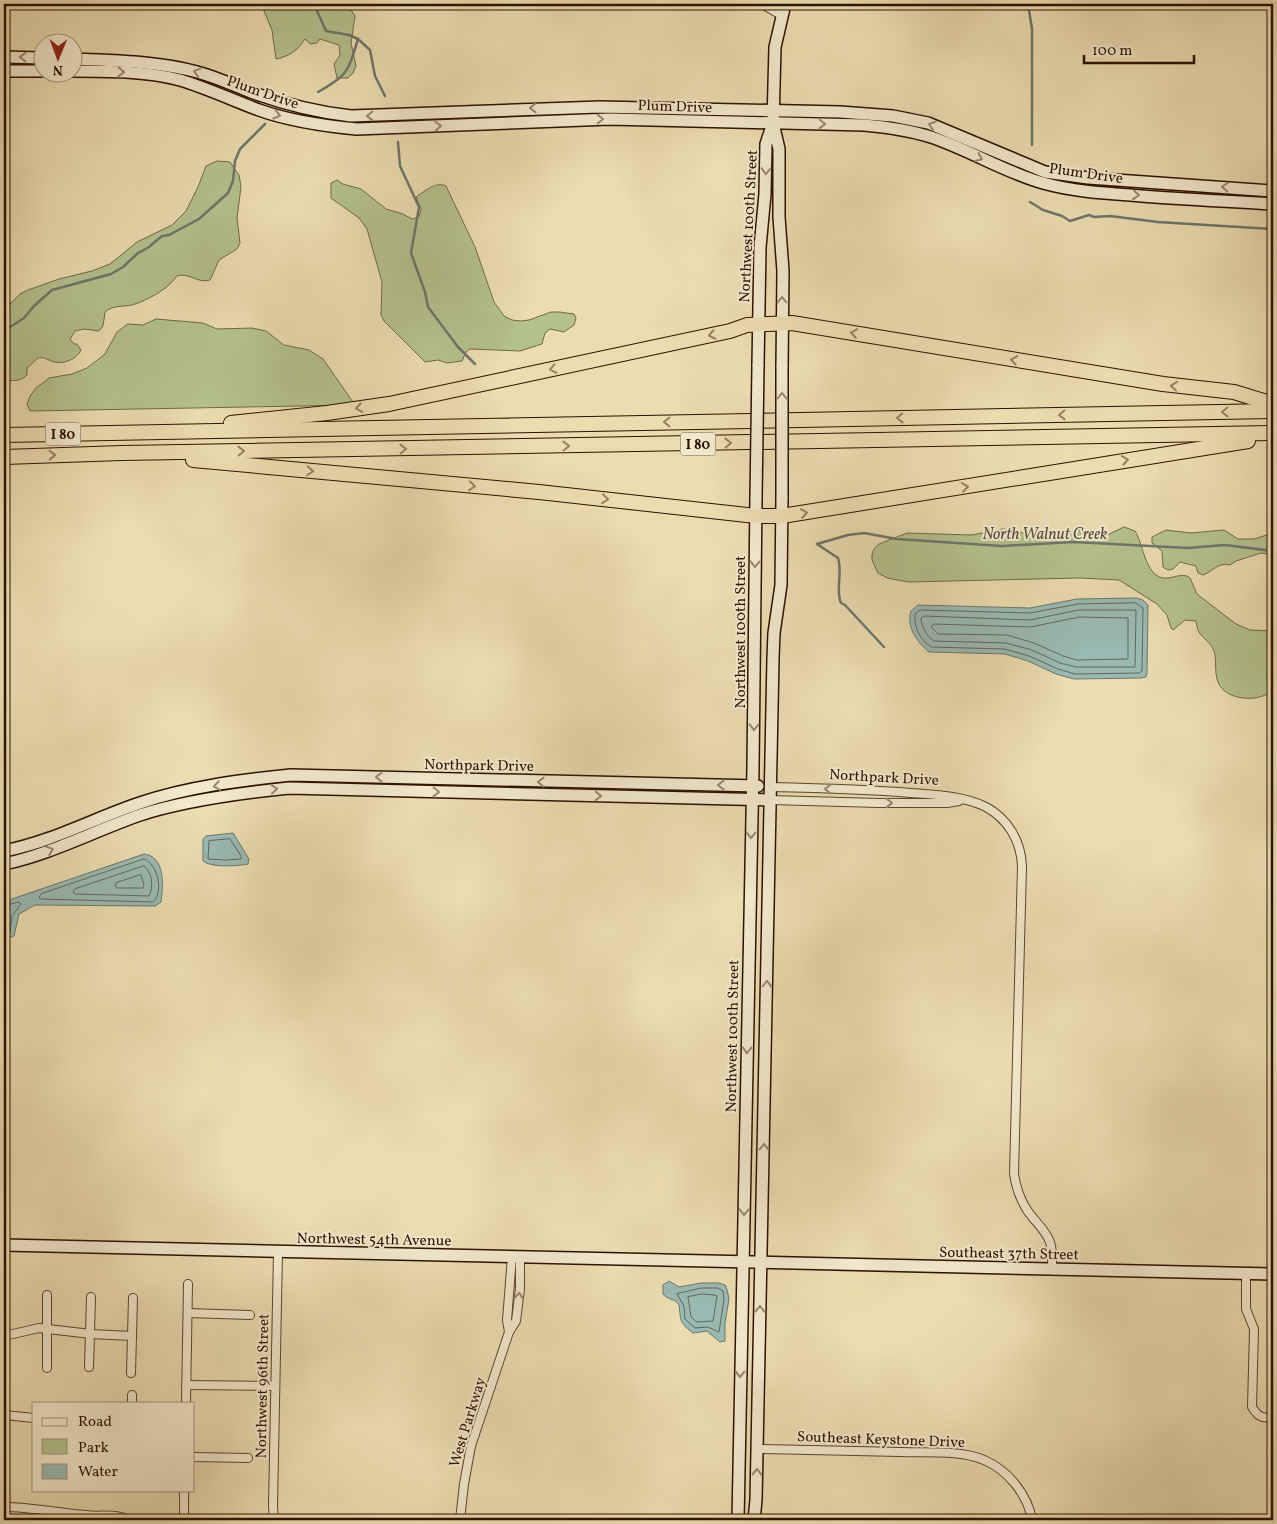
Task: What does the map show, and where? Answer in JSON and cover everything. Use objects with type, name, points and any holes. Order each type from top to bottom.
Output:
[{"type":"highway","points":[[122,433],[327,413],[390,404],[730,332],[747,325],[792,323],[1163,384],[1234,392],[1273,404]]},
{"type":"highway","name":"I 80","points":[[4,435],[1273,411]]},
{"type":"highway","points":[[122,453],[530,491],[756,516],[782,516],[1273,435]]},
{"type":"highway","name":"I 80","points":[[4,456],[1273,435]]},
{"type":"street","points":[[762,4],[783,10],[775,47],[773,123]]},
{"type":"street","points":[[4,57],[32,58]]},
{"type":"street","name":"Plum Drive","points":[[82,59],[133,61],[177,68],[213,77],[289,104],[316,111],[351,116],[600,107],[840,112],[893,116],[928,124],[1045,172],[1273,191]]},
{"type":"street","points":[[4,71],[32,71]]},
{"type":"street","name":"Plum Drive","points":[[82,71],[136,73],[178,80],[216,92],[275,115],[335,127],[357,129],[595,119],[864,125],[895,129],[932,138],[1042,183],[1087,192],[1273,204]]},
{"type":"street","name":"Northwest 100th Street","points":[[754,1520],[756,1500],[773,653],[781,585],[782,516],[782,272],[779,218],[779,149],[773,123]]},
{"type":"street","name":"Northwest 100th Street","points":[[738,1520],[752,799],[760,247],[765,194],[766,144],[773,123]]},
{"type":"street","name":"Northpark Drive","points":[[4,851],[26,847],[140,803],[182,791],[290,775],[880,790],[948,796],[986,807],[1004,820],[1016,838],[1021,856],[1014,1174],[1016,1187],[1027,1210],[1040,1225],[1050,1241],[1052,1269]]},
{"type":"street","points":[[358,790],[359,777]]},
{"type":"street","points":[[568,782],[568,795]]},
{"type":"street","name":"Northpark Drive","points":[[4,864],[25,859],[165,808],[289,788],[879,803],[947,803],[963,800]]},
{"type":"street","name":"Northwest 54th Avenue","points":[[4,1245],[743,1262]]},
{"type":"street","name":"Northwest 96th Street","points":[[274,1520],[278,1252]]},
{"type":"street","name":"West Parkway","points":[[460,1520],[471,1446],[509,1332],[507,1320],[516,1257]]},
{"type":"street","name":"Southeast 37th Street","points":[[743,1262],[1273,1274]]},
{"type":"street","points":[[1246,1273],[1246,1309],[1254,1329],[1252,1407],[1257,1415],[1264,1418],[1273,1418]]},
{"type":"street","points":[[186,1402],[188,1284]]},
{"type":"street","points":[[47,1295],[47,1368]]},
{"type":"street","points":[[89,1367],[91,1297]]},
{"type":"street","points":[[131,1373],[133,1298]]},
{"type":"street","points":[[188,1314],[250,1315]]},
{"type":"street","points":[[4,1336],[29,1329],[47,1328],[90,1334],[132,1336]]},
{"type":"street","points":[[186,1385],[276,1386]]},
{"type":"street","points":[[4,1415],[32,1418]]},
{"type":"street","name":"Southeast Keystone Drive","points":[[757,1449],[970,1455],[986,1461],[1013,1482],[1021,1492],[1032,1520]]},
{"type":"street","points":[[195,1457],[248,1458]]},
{"type":"street","points":[[184,1492],[184,1520]]},
{"type":"street","points":[[4,1507],[87,1516],[119,1517],[128,1520]]},
{"type":"green space","points":[[261,4],[347,4],[355,16],[351,43],[356,66],[353,73],[348,78],[337,78],[334,64],[340,55],[339,45],[320,39],[317,43],[310,44],[305,39],[293,52],[276,59],[272,30]]},
{"type":"green space","points":[[217,161],[230,162],[239,175],[241,187],[237,218],[240,243],[237,249],[219,260],[210,280],[177,276],[168,286],[151,297],[132,305],[114,307],[108,310],[105,312],[103,326],[99,331],[84,329],[75,331],[70,339],[81,350],[71,360],[58,363],[38,358],[27,368],[27,375],[23,378],[4,383],[4,308],[20,294],[28,290],[110,264],[137,242],[172,225],[186,211],[206,166]]},
{"type":"green space","points":[[337,180],[343,184],[361,189],[386,209],[412,219],[419,217],[421,209],[416,197],[434,186],[446,186],[475,247],[494,302],[504,316],[512,320],[521,321],[551,312],[559,312],[574,314],[576,318],[574,325],[564,332],[550,329],[545,333],[542,344],[520,351],[470,349],[466,352],[462,361],[447,363],[438,360],[425,362],[384,321],[381,315],[382,282],[367,229],[359,218],[331,198],[331,183]]},
{"type":"green space","points":[[156,319],[203,323],[217,329],[252,328],[266,331],[284,345],[309,350],[323,359],[355,405],[30,411],[27,404],[30,396],[36,388],[49,378],[72,374],[87,368],[105,354],[117,332],[128,324],[143,325]]},
{"type":"green space","points":[[1124,527],[1135,531],[1148,565],[1157,576],[1166,578],[1187,576],[1190,578],[1197,594],[1236,624],[1250,630],[1273,631],[1273,690],[1260,697],[1252,698],[1243,698],[1228,693],[1218,682],[1214,651],[1199,632],[1196,621],[1185,620],[1173,630],[1167,615],[1157,604],[1119,580],[1080,578],[908,582],[887,578],[878,573],[872,560],[874,549],[879,544],[907,533],[971,535],[1003,529],[1026,534],[1060,533],[1078,530],[1107,535]]},
{"type":"green space","points":[[1166,530],[1191,533],[1224,530],[1238,539],[1254,539],[1273,533],[1273,555],[1261,553],[1236,561],[1230,565],[1219,566],[1203,575],[1198,573],[1196,566],[1180,562],[1173,569],[1168,570],[1163,567],[1162,551],[1152,543],[1152,537]]},
{"type":"water","points":[[1136,598],[1143,600],[1148,605],[1147,673],[1146,677],[1141,678],[1074,679],[1005,654],[929,652],[920,644],[910,623],[911,611],[918,605],[1030,608],[1077,599]]},
{"type":"water","points":[[233,833],[249,859],[248,864],[218,866],[203,861],[203,839],[206,836]]},
{"type":"water","points":[[144,854],[151,856],[156,861],[162,873],[161,902],[155,906],[35,905],[19,914],[14,936],[7,939],[4,937],[4,903],[6,901]]},
{"type":"water","points":[[669,1281],[679,1287],[701,1283],[725,1285],[729,1299],[725,1323],[725,1341],[720,1342],[707,1331],[693,1333],[685,1327],[681,1320],[679,1305],[663,1294],[663,1285]]},
{"type":"waterway","name":"North Walnut Creek","points":[[314,4],[326,31],[349,35],[358,39],[370,50],[375,76],[385,96]]},
{"type":"waterway","points":[[1028,4],[1032,29],[1032,145]]},
{"type":"waterway","points":[[318,92],[336,81],[346,72],[358,39]]},
{"type":"waterway","points":[[4,331],[24,318],[52,290],[111,274],[123,267],[138,253],[162,236],[169,235],[199,219],[228,193],[233,181],[235,161],[240,149],[265,124]]},
{"type":"waterway","name":"North Walnut Creek","points":[[398,142],[400,166],[419,207],[411,253],[425,292],[428,307],[458,347],[475,364]]},
{"type":"waterway","points":[[1030,202],[1043,210],[1062,216],[1070,221],[1089,215],[1158,222],[1273,229]]},
{"type":"waterway","name":"North Walnut Creek","points":[[817,544],[848,535],[864,533],[897,539],[1002,546],[1074,542],[1188,548],[1225,545],[1273,551]]},
{"type":"waterway","points":[[817,544],[838,558],[840,570],[839,598],[841,603],[884,647]]}]
